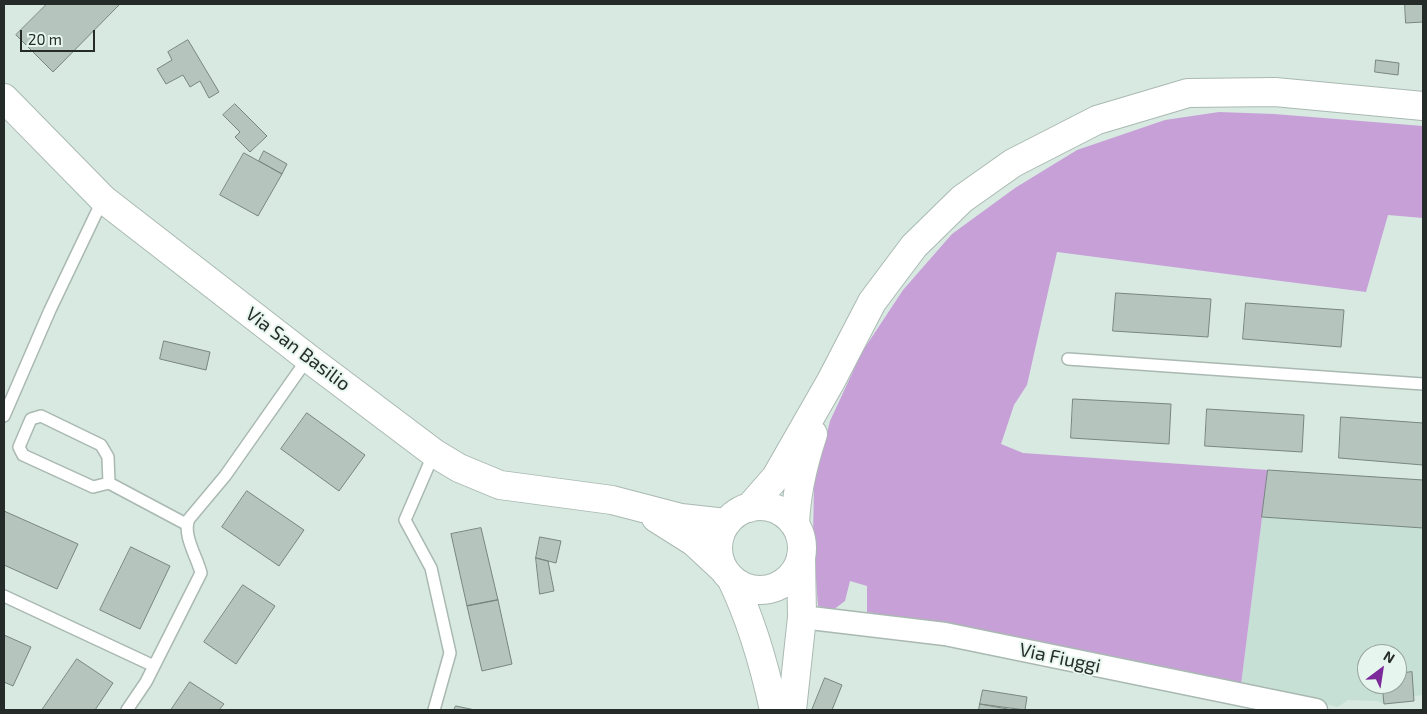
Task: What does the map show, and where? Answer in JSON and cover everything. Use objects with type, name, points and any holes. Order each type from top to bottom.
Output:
[{"type":"street","points":[[774,710],[764,660],[746,608],[719,558],[718,546],[726,523],[732,516],[749,508],[776,477],[831,381],[872,302],[914,246],[962,200],[1013,163],[1097,120],[1188,93],[1275,92],[1423,106]]},
{"type":"street","name":"Via San Basilio","points":[[4,98],[103,199],[434,453],[459,468],[500,485],[612,500],[640,508]]},
{"type":"street","points":[[792,710],[802,617],[801,540],[795,525],[796,502],[801,472],[831,381]]},
{"type":"street","points":[[640,508],[681,518],[726,523]]},
{"type":"street","points":[[640,508],[694,542],[727,574],[746,588],[764,590],[781,585],[794,573],[801,556]]},
{"type":"street","points":[[749,508],[775,509],[795,525]]},
{"type":"street","name":"Via Fiuggi","points":[[802,617],[945,634],[1316,710]]},
{"type":"lane","points":[[4,416],[50,310],[103,199]]},
{"type":"lane","points":[[127,710],[154,666],[201,572],[187,534],[186,524],[224,476],[308,358]]},
{"type":"lane","points":[[1068,359],[1423,384]]},
{"type":"lane","points":[[109,483],[108,457],[101,444],[41,416],[32,420],[19,447],[23,455],[93,487],[109,483],[186,524]]},
{"type":"lane","points":[[434,453],[406,520],[431,568],[450,653],[434,710]]},
{"type":"lane","points":[[4,596],[154,666]]},
{"type":"shaded area","points":[[1219,112],[1274,114],[1423,126],[1423,218],[1388,215],[1366,292],[1057,252],[1027,385],[1014,405],[1001,444],[1023,453],[1268,470],[1241,685],[970,630],[867,612],[867,586],[850,581],[845,601],[833,610],[818,606],[813,538],[814,485],[830,421],[862,352],[903,290],[952,234],[1015,188],[1077,150],[1165,120]]},
{"type":"shaded area","points":[[1268,470],[1423,480],[1423,695],[1414,696],[1414,701],[1384,704],[1377,701],[1348,700],[1338,707],[1241,685]]},
{"type":"building","points":[[47,4],[120,4],[53,72],[16,35]]},
{"type":"building","points":[[1405,4],[1423,4],[1423,22],[1406,23]]},
{"type":"building","points":[[188,40],[219,92],[209,98],[200,81],[190,87],[183,75],[166,84],[157,69],[172,60],[168,52]]},
{"type":"building","points":[[1376,60],[1399,63],[1398,75],[1375,72]]},
{"type":"building","points":[[235,104],[267,136],[250,152],[235,137],[240,132],[223,115]]},
{"type":"building","points":[[264,151],[287,164],[282,174],[259,161]]},
{"type":"building","points":[[244,153],[282,174],[258,216],[220,195]]},
{"type":"building","points":[[1116,293],[1211,299],[1208,337],[1113,331]]},
{"type":"building","points":[[1246,303],[1344,310],[1341,347],[1243,339]]},
{"type":"building","points":[[164,341],[210,352],[206,370],[160,359]]},
{"type":"building","points":[[1073,399],[1171,404],[1169,444],[1071,438]]},
{"type":"building","points":[[1207,409],[1304,415],[1302,452],[1205,446]]},
{"type":"building","points":[[307,413],[365,455],[339,491],[281,449]]},
{"type":"building","points":[[1341,417],[1423,423],[1423,465],[1339,458]]},
{"type":"building","points":[[1268,470],[1423,480],[1423,528],[1262,517]]},
{"type":"building","points":[[247,491],[304,530],[279,566],[222,527]]},
{"type":"building","points":[[4,511],[78,544],[57,589],[4,565]]},
{"type":"building","points":[[481,528],[498,600],[467,606],[451,534]]},
{"type":"building","points":[[540,537],[561,541],[556,563],[536,558]]},
{"type":"building","points":[[131,547],[170,566],[140,629],[100,610]]},
{"type":"building","points":[[536,558],[548,561],[554,591],[540,594]]},
{"type":"building","points":[[243,585],[275,606],[236,664],[204,642]]},
{"type":"building","points":[[498,600],[512,664],[482,671],[467,606]]},
{"type":"building","points":[[4,635],[31,647],[13,686],[4,682]]},
{"type":"building","points":[[77,659],[113,683],[95,710],[42,710]]},
{"type":"building","points":[[1412,672],[1414,701],[1384,704],[1383,694],[1407,694],[1407,673]]},
{"type":"building","points":[[825,678],[842,685],[832,710],[812,710]]},
{"type":"building","points":[[190,682],[224,704],[219,710],[171,710]]},
{"type":"building","points":[[983,690],[1027,697],[1025,710],[980,704]]},
{"type":"building","points":[[980,704],[1013,710],[979,710]]},
{"type":"building","points":[[456,706],[475,710],[454,710]]}]
